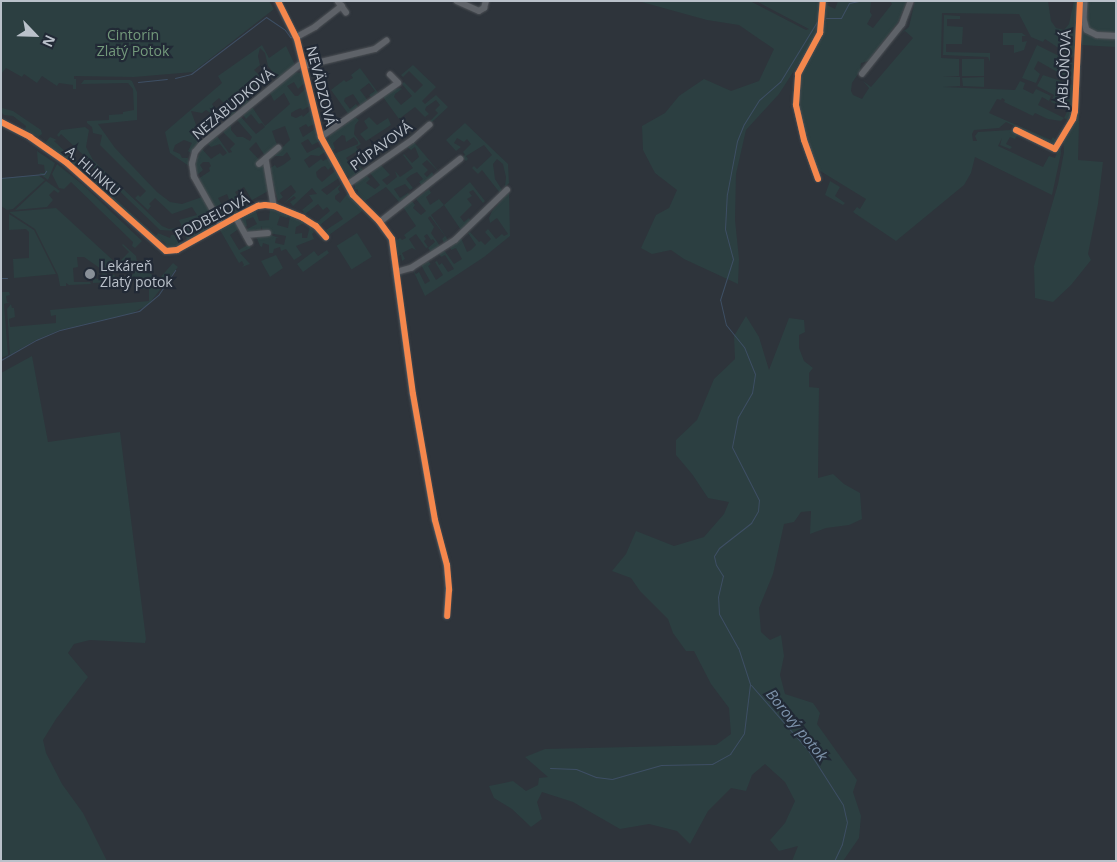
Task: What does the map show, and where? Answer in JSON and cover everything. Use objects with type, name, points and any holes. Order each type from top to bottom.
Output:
[{"type":"street","name":"NEVÄDZOVÁ","points":[[278,1],[296,37],[321,137],[353,195],[380,222],[392,239],[413,394],[434,520],[447,565],[449,596],[447,616]]},
{"type":"street","points":[[457,1],[479,11],[484,8],[486,1]]},
{"type":"street","points":[[818,179],[798,121],[796,96],[801,66],[820,33],[822,1]]},
{"type":"street","points":[[862,74],[902,24],[911,1]]},
{"type":"street","name":"JABLOŇOVÁ","points":[[1016,130],[1055,149],[1073,119],[1075,112],[1080,1]]},
{"type":"street","points":[[1084,1],[1084,19],[1087,30],[1097,35],[1116,36]]},
{"type":"street","points":[[296,37],[314,27],[340,4],[346,12]]},
{"type":"street","name":"NEZÁBUDKOVÁ","points":[[221,225],[194,177],[192,164],[195,152],[201,145],[303,64],[375,49],[386,41]]},
{"type":"street","points":[[321,137],[398,83],[390,75]]},
{"type":"street","name":"A. HLINKU","points":[[1,122],[30,137],[67,163],[161,248]]},
{"type":"street","name":"PÚPAVOVÁ","points":[[347,186],[412,140],[429,125]]},
{"type":"street","points":[[259,164],[278,148]]},
{"type":"street","points":[[266,159],[274,206],[310,222],[326,238]]},
{"type":"street","points":[[380,222],[460,159]]},
{"type":"street","points":[[397,275],[455,240],[507,190]]},
{"type":"street","name":"PODBEĽOVÁ","points":[[161,248],[166,251],[177,250],[258,206],[274,206]]},
{"type":"street","name":"PODBEĽOVÁ","points":[[236,217],[250,242]]},
{"type":"street","points":[[246,235],[268,233]]},
{"type":"green space","name":"Cintorín Zlatý Potok","points":[[1,1],[269,1],[274,9],[193,72],[134,77],[74,76],[74,79],[76,79],[76,89],[73,89],[73,85],[59,83],[57,86],[42,76],[37,83],[24,74],[22,77],[6,68],[1,74]]},
{"type":"green space","points":[[638,1],[750,1],[806,30],[809,29],[756,1],[821,1],[821,17],[811,44],[779,94],[746,130],[736,174],[735,220],[739,259],[738,284],[684,259],[671,250],[652,254],[641,248],[656,215],[669,208],[677,190],[655,173],[643,150],[642,126],[665,113],[679,96],[704,79],[731,91],[759,81],[774,49],[739,25],[707,20]]},
{"type":"green space","points":[[825,1],[828,3],[827,5],[835,9],[838,1],[871,1],[870,12],[872,15],[867,24],[873,28],[892,4],[890,1],[907,1],[898,22],[868,61],[861,63],[860,71],[852,83],[851,91],[853,95],[862,99],[869,88],[863,81],[871,87],[913,38],[905,31],[900,34],[909,27],[915,1],[1048,1],[1051,21],[1056,28],[1064,30],[1069,24],[1074,1],[1077,1],[1075,55],[1072,57],[1045,39],[1043,42],[1031,37],[1019,14],[942,13],[941,58],[959,59],[959,76],[942,77],[960,77],[960,86],[942,87],[1015,90],[1020,81],[1025,83],[1023,89],[1033,94],[1036,89],[1051,96],[1049,101],[1042,97],[1038,105],[1064,118],[1061,121],[1048,119],[1035,113],[1033,116],[1004,102],[1005,100],[1002,98],[1001,100],[997,99],[989,113],[1051,140],[1053,137],[1057,141],[1055,145],[1006,122],[999,128],[974,130],[972,134],[973,141],[977,141],[975,136],[978,132],[1011,130],[1018,134],[1015,139],[1010,137],[1006,144],[1012,147],[1010,149],[1000,145],[1002,138],[998,146],[1043,167],[1049,156],[1055,158],[1060,143],[1061,153],[1052,195],[975,157],[971,173],[964,185],[896,241],[853,212],[857,207],[860,209],[866,199],[817,169],[798,109],[801,73],[821,37]]},
{"type":"green space","points":[[1086,1],[1116,1],[1116,34],[1099,33],[1088,28],[1086,23]]},
{"type":"green space","points":[[1081,6],[1083,7],[1082,27],[1085,33],[1095,37],[1116,38],[1116,47],[1081,45],[1078,160],[1103,162],[1098,204],[1088,254],[1091,260],[1071,285],[1053,302],[1035,298],[1034,266],[1058,184],[1064,152],[1063,139],[1074,122]]},
{"type":"green space","points":[[944,15],[960,16],[960,19],[947,19],[947,26],[963,27],[962,44],[946,44],[946,52],[990,53],[990,62],[988,57],[943,55]]},
{"type":"green space","points":[[1003,33],[1022,33],[1026,36],[1022,36],[1022,42],[1027,41],[1024,50],[1014,53],[1014,45],[1003,45]]},
{"type":"green space","points":[[262,45],[269,58],[286,46],[295,65],[278,79],[268,66],[265,53],[260,48],[258,56],[260,65],[254,70],[263,79],[254,87],[250,84],[242,89],[250,102],[242,108],[239,104],[242,102],[237,95],[231,99],[229,101],[236,113],[230,118],[225,117],[231,111],[219,98],[212,104],[216,110],[212,114],[206,110],[202,113],[191,111],[196,125],[191,134],[196,136],[201,142],[192,154],[188,151],[192,143],[184,140],[175,145],[173,151],[180,154],[182,158],[188,158],[189,166],[170,153],[165,132],[222,83],[218,76]]},
{"type":"green space","points":[[1037,45],[1073,63],[1073,81],[1038,61],[1034,69],[1040,74],[1036,83],[1022,78]]},
{"type":"green space","points":[[962,59],[984,59],[984,76],[962,76]]},
{"type":"green space","points":[[413,65],[436,87],[422,101],[425,104],[436,95],[448,107],[431,123],[429,122],[438,113],[435,110],[440,105],[436,100],[426,107],[425,110],[429,114],[425,117],[415,107],[399,119],[383,97],[394,89],[400,88],[402,89],[394,97],[401,105],[412,96],[402,84],[404,82],[415,93],[423,85],[409,71],[403,77],[401,75]]},
{"type":"green space","points":[[360,68],[379,94],[372,98],[369,95],[375,91],[369,83],[360,90],[368,101],[361,106],[353,94],[345,98],[344,101],[350,109],[356,104],[359,108],[349,115],[331,90],[344,80],[346,82],[353,78],[351,75]]},
{"type":"green space","points":[[295,72],[302,73],[305,82],[298,89],[294,82],[287,86],[295,96],[298,96],[306,88],[310,106],[302,110],[301,108],[296,110],[291,113],[291,116],[296,118],[302,115],[303,117],[311,110],[314,124],[308,127],[306,124],[299,128],[303,137],[315,129],[320,141],[312,145],[308,139],[301,143],[307,153],[319,147],[325,152],[319,156],[311,155],[304,160],[309,168],[321,159],[323,161],[328,158],[332,166],[328,170],[325,166],[322,167],[316,172],[317,177],[322,182],[335,171],[339,178],[321,190],[327,195],[342,183],[338,189],[340,192],[335,196],[335,199],[340,203],[348,193],[363,209],[329,235],[326,230],[343,219],[337,211],[320,225],[317,222],[330,211],[327,207],[323,210],[318,204],[305,214],[302,210],[313,201],[309,195],[317,194],[312,188],[293,206],[290,202],[296,198],[294,196],[282,205],[296,192],[291,185],[280,193],[283,197],[278,201],[269,169],[275,165],[277,168],[291,159],[287,152],[283,156],[275,156],[268,161],[290,140],[285,126],[272,131],[277,145],[265,156],[256,142],[249,149],[265,166],[270,190],[252,200],[244,187],[235,192],[243,205],[234,212],[227,194],[218,198],[228,216],[219,214],[198,179],[210,171],[209,168],[211,166],[209,162],[203,162],[200,165],[203,170],[197,175],[196,173],[195,162],[202,149],[211,159],[220,153],[223,156],[227,153],[220,144],[211,147],[208,144],[217,136],[229,153],[232,152],[230,149],[235,144],[223,132],[231,125],[231,130],[237,137],[243,137],[250,141],[252,137],[237,120],[241,117],[256,134],[265,127],[262,123],[259,124],[251,114],[246,119],[243,115],[252,107],[265,126],[290,104],[284,93],[274,101],[270,93]]},
{"type":"green space","points":[[1043,75],[1073,85],[1072,113],[1068,120],[1064,118],[1068,110],[1051,102],[1054,95],[1037,86]]},
{"type":"green space","points":[[984,77],[984,87],[963,86],[962,78]]},
{"type":"green space","points":[[84,80],[132,81],[137,92],[137,120],[98,124],[115,148],[157,192],[170,202],[182,204],[202,197],[215,220],[214,226],[187,240],[179,220],[197,215],[192,207],[172,214],[155,198],[149,204],[151,206],[148,210],[135,198],[138,195],[140,197],[146,191],[100,145],[102,135],[93,133],[92,127],[87,123],[87,121],[109,120],[109,115],[123,114],[123,112],[134,110],[133,89],[128,83],[81,84]]},
{"type":"green space","points":[[2,108],[13,111],[41,130],[42,134],[38,137],[25,129],[26,126],[13,116],[4,115],[1,112]]},
{"type":"green space","points":[[355,117],[359,120],[355,125],[354,134],[361,144],[356,147],[369,166],[357,151],[346,158],[355,170],[360,167],[363,170],[350,178],[346,175],[334,154],[358,144],[358,142],[354,137],[346,142],[345,136],[342,135],[333,143],[335,149],[332,151],[327,142],[330,135]]},
{"type":"green space","points":[[369,117],[377,125],[388,118],[391,125],[366,141],[360,134],[368,128],[364,121]]},
{"type":"green space","points":[[465,123],[508,164],[509,183],[505,187],[506,177],[503,164],[497,159],[493,164],[495,179],[502,190],[500,193],[482,170],[478,174],[472,168],[474,166],[477,169],[492,155],[484,145],[466,156],[468,159],[466,161],[462,157],[465,155],[463,152],[471,144],[467,139],[464,142],[457,138],[454,143],[461,147],[456,151],[446,140]]},
{"type":"green space","points":[[85,127],[89,130],[86,147],[93,160],[162,226],[169,229],[176,228],[176,231],[160,230],[105,177],[85,161],[87,158],[61,134],[59,137],[57,135],[61,130]]},
{"type":"green space","points":[[50,137],[57,140],[54,141],[86,171],[91,171],[91,175],[87,176],[45,143]]},
{"type":"green space","points":[[414,142],[440,173],[427,160],[422,164],[428,170],[424,174],[427,177],[432,172],[435,177],[422,186],[419,182],[423,179],[417,172],[411,175],[406,179],[413,188],[410,190],[405,184],[394,189],[400,198],[408,193],[410,195],[400,203],[386,187],[365,201],[358,193],[358,190],[355,189],[355,183],[366,175],[370,179],[366,183],[375,189],[380,185],[370,173],[381,165],[390,175],[382,180],[387,185],[397,177],[395,171],[400,177],[413,168],[403,155],[412,163],[419,157],[415,147],[411,150],[407,147]]},
{"type":"green space","points":[[37,151],[55,163],[48,180],[39,173],[45,173],[44,165],[38,164]]},
{"type":"green space","points":[[57,164],[83,185],[142,241],[135,248],[132,246],[133,242],[71,182],[64,189],[59,188],[52,174]]},
{"type":"green space","points":[[38,175],[45,180],[13,209],[7,210],[1,206],[1,178]]},
{"type":"green space","points":[[97,179],[100,180],[99,184],[156,236],[158,233],[170,238],[171,235],[177,235],[182,241],[181,245],[175,248],[164,248],[166,244],[163,241],[155,239],[95,183]]},
{"type":"green space","points":[[46,181],[60,191],[58,193],[54,190],[49,195],[53,200],[47,207],[15,210]]},
{"type":"green space","points":[[830,181],[840,187],[835,196],[845,203],[843,205],[825,195]]},
{"type":"green space","points":[[470,182],[485,201],[483,203],[473,190],[469,192],[472,196],[467,199],[472,205],[460,217],[464,222],[469,218],[471,221],[461,230],[444,205]]},
{"type":"green space","points":[[429,189],[431,193],[426,197],[430,205],[439,199],[444,205],[431,215],[448,240],[444,243],[442,239],[445,236],[430,216],[428,218],[434,227],[431,233],[440,246],[431,252],[428,248],[435,242],[433,239],[431,240],[427,234],[424,236],[426,239],[424,241],[428,247],[426,248],[416,234],[409,239],[416,250],[412,248],[402,253],[405,259],[402,261],[401,255],[398,256],[395,241],[400,238],[402,240],[406,238],[404,235],[416,226],[403,207],[412,201],[415,205],[413,208],[421,215],[426,211],[416,199]]},
{"type":"green space","points":[[509,192],[510,236],[484,257],[425,296],[413,270],[416,274],[419,272],[425,284],[430,281],[421,265],[428,261],[431,264],[428,266],[436,280],[443,275],[435,262],[437,261],[439,265],[442,263],[448,272],[454,269],[445,255],[441,257],[439,253],[444,250],[454,264],[462,259],[456,248],[451,250],[450,247],[461,238],[467,252],[476,245],[468,233],[470,232],[479,242],[481,241],[485,245],[491,239],[485,232],[488,229],[496,239],[502,234],[504,236],[508,234],[497,218],[490,223],[489,218],[492,211]]},
{"type":"green space","points":[[56,208],[117,264],[116,272],[101,269],[84,257],[77,257],[78,267],[73,268],[74,282],[90,282],[91,284],[69,285],[66,283],[66,286],[60,286],[58,275],[35,229],[9,212]]},
{"type":"green space","points":[[270,209],[288,216],[287,218],[280,216],[277,225],[288,228],[290,216],[304,223],[296,227],[295,234],[302,233],[302,238],[307,238],[310,226],[314,232],[312,234],[314,239],[296,246],[302,255],[294,260],[286,249],[281,251],[280,247],[274,249],[273,253],[269,253],[269,245],[263,243],[262,247],[260,246],[256,236],[268,234],[279,238],[276,238],[275,243],[284,245],[286,236],[263,232],[261,226],[261,232],[247,232],[245,230],[257,224],[253,217],[246,220],[247,226],[244,227],[241,222],[243,217],[256,211],[259,221],[269,220]]},
{"type":"green space","points":[[9,214],[34,230],[56,274],[14,278],[13,259],[29,258],[29,232],[26,229],[9,230]]},
{"type":"green space","points":[[232,224],[237,224],[240,228],[230,235],[239,250],[249,244],[251,248],[240,253],[250,264],[242,267],[244,265],[242,261],[239,263],[220,230]]},
{"type":"green space","points":[[357,233],[372,257],[351,269],[337,246]]},
{"type":"green space","points":[[123,244],[136,256],[137,261],[130,270],[117,272],[118,263],[129,252]]},
{"type":"green space","points":[[327,250],[329,253],[303,272],[297,264],[314,251],[318,256]]},
{"type":"green space","points":[[276,255],[283,268],[270,277],[261,261]]},
{"type":"green space","points":[[143,262],[146,265],[144,268],[158,280],[173,263],[178,267],[148,305],[132,313],[60,330],[36,340],[10,355],[7,309],[11,304],[12,308],[14,308],[15,317],[9,319],[10,327],[56,323],[56,315],[51,316],[50,310],[149,301],[149,289],[143,289],[145,280],[136,281],[135,278],[132,278],[132,281],[129,279]]},
{"type":"green space","points":[[92,267],[95,270],[96,279],[103,279],[102,273],[115,275],[114,282],[93,283]]},
{"type":"green space","points":[[1,292],[9,292],[10,295],[6,296],[7,302],[10,302],[4,304],[8,355],[1,358]]},
{"type":"green space","points":[[746,316],[759,337],[769,370],[789,318],[804,320],[805,332],[799,335],[799,348],[804,361],[813,368],[809,373],[809,387],[819,388],[818,478],[833,474],[844,484],[860,493],[862,519],[849,525],[826,528],[810,534],[811,511],[801,512],[794,522],[784,524],[773,574],[759,608],[761,632],[770,640],[781,635],[784,656],[780,675],[785,694],[813,703],[820,713],[817,724],[857,780],[853,792],[861,816],[859,838],[843,861],[792,861],[798,846],[779,851],[770,840],[785,823],[795,801],[785,782],[765,764],[752,775],[746,791],[731,788],[708,811],[690,844],[677,831],[649,824],[620,829],[573,802],[542,792],[537,802],[542,819],[531,827],[512,809],[494,798],[489,786],[513,781],[526,791],[538,785],[539,778],[548,777],[525,757],[545,749],[716,745],[731,734],[729,708],[711,684],[694,651],[686,651],[673,633],[668,619],[640,591],[631,578],[612,571],[626,554],[636,531],[674,546],[704,537],[724,514],[729,502],[708,498],[676,455],[676,440],[697,420],[714,379],[735,359],[734,336]]},
{"type":"green space","points":[[32,356],[48,442],[120,432],[145,643],[90,640],[74,644],[68,653],[88,677],[56,719],[43,740],[46,753],[62,784],[83,813],[107,861],[1,861],[1,373]]},
{"type":"waterway","name":"Borový potok","points":[[826,18],[841,18],[849,3],[859,1]]},
{"type":"waterway","points":[[175,78],[191,74],[266,17],[285,30],[290,37],[293,37]]},
{"type":"waterway","name":"Borový potok","points":[[550,768],[576,769],[596,777],[612,779],[661,765],[712,764],[730,754],[744,733],[750,684],[738,648],[719,614],[718,597],[723,576],[716,565],[714,556],[719,548],[751,523],[758,511],[759,500],[732,447],[738,417],[752,393],[755,374],[744,347],[726,325],[720,300],[733,259],[725,229],[727,194],[737,141],[744,124],[759,100],[780,82],[818,20]]},
{"type":"waterway","points":[[138,82],[167,79]]},
{"type":"waterway","points":[[1,178],[44,174],[46,171]]},
{"type":"waterway","points":[[1,360],[36,340],[60,330],[139,311],[159,294],[175,270]]},
{"type":"waterway","points":[[1,278],[7,278]]},
{"type":"waterway","name":"Borový potok","points":[[751,685],[808,750],[843,805],[847,822],[842,844],[834,861]]},
{"type":"cycle path","points":[[278,1],[297,39],[321,137],[353,195],[379,221],[392,239],[413,394],[435,520],[447,565],[449,590],[447,616]]},
{"type":"cycle path","points":[[818,179],[804,140],[796,105],[798,74],[820,33],[823,1]]},
{"type":"cycle path","points":[[1016,130],[1055,149],[1073,119],[1075,111],[1080,1]]},
{"type":"cycle path","points":[[1,122],[30,137],[67,163],[166,251],[177,250],[236,217],[258,206],[265,205],[274,206],[303,218],[316,226],[326,237]]},
{"type":"place","name":"Lekáreň Zlatý potok","points":[[90,274]]}]
